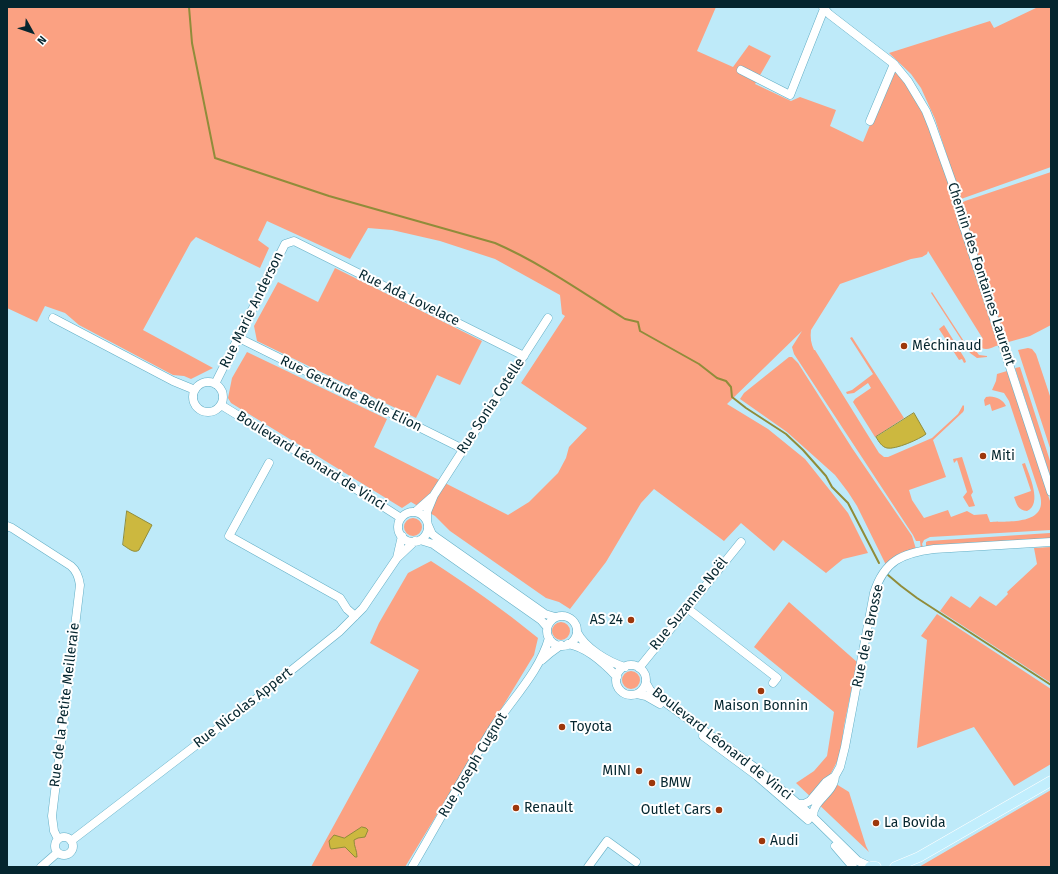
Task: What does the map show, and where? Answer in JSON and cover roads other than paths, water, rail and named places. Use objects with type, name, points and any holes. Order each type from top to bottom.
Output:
[{"type":"main road","points":[[895,867],[919,857],[1051,781]]},
{"type":"main road","points":[[906,867],[919,857]]},
{"type":"main road","points":[[871,867],[876,867]]},
{"type":"street","name":"Chemin des Fontaines Laurent","points":[[824,8],[850,31],[894,64],[926,111],[953,185],[972,250],[1051,492]]},
{"type":"street","points":[[741,70],[790,95],[824,8]]},
{"type":"street","points":[[870,121],[894,64]]},
{"type":"street","name":"Rue Marie Anderson","points":[[215,384],[285,244],[294,241]]},
{"type":"street","name":"Rue Ada Lovelace","points":[[294,241],[524,356]]},
{"type":"street","points":[[53,318],[195,390],[200,384],[208,382],[215,384]]},
{"type":"street","name":"Rue Sonia Cotelle","points":[[434,495],[548,318]]},
{"type":"street","name":"Rue Gertrude Belle Elion","points":[[239,338],[463,449]]},
{"type":"street","name":"Boulevard Léonard de Vinci","points":[[195,390],[193,394],[196,406],[207,412],[215,410],[221,405],[223,398],[222,391],[215,384]]},
{"type":"street","name":"Boulevard Léonard de Vinci","points":[[221,405],[401,518]]},
{"type":"street","points":[[269,463],[229,536],[340,598],[355,616]]},
{"type":"street","points":[[415,512],[434,495]]},
{"type":"street","points":[[434,495],[427,512],[428,523],[432,534],[545,614],[555,617],[566,616],[571,619],[575,623],[581,640],[613,663],[624,667],[634,666],[639,668],[644,674],[646,683],[643,689],[637,694],[626,694],[618,687],[617,677],[624,667]]},
{"type":"street","points":[[397,558],[417,541],[426,534],[428,523],[421,514],[415,512],[405,514],[401,518],[398,527],[402,536],[410,541],[417,541],[433,544],[541,620],[547,627]]},
{"type":"street","name":"Rue de la Petite Meilleraie","points":[[9,525],[72,566],[76,571],[80,585],[52,816],[54,831],[58,839]]},
{"type":"street","points":[[397,558],[402,536]]},
{"type":"street","name":"Rue Suzanne Noël","points":[[639,668],[741,542]]},
{"type":"street","name":"Rue de la Brosse","points":[[813,818],[814,809],[831,788],[840,767],[874,593],[878,582],[887,568],[898,559],[918,551],[1051,542]]},
{"type":"street","name":"Rue Nicolas Appert","points":[[72,841],[247,706],[339,632],[362,608],[380,585],[397,558]]},
{"type":"street","points":[[687,608],[777,678],[773,683]]},
{"type":"street","points":[[555,617],[550,621],[547,627],[549,638],[553,642],[576,646],[583,649],[609,668],[617,677]]},
{"type":"street","points":[[565,644],[573,640],[577,632]]},
{"type":"street","name":"Rue Joseph Cugnot","points":[[412,867],[483,744],[537,665],[549,638]]},
{"type":"street","name":"Rue Joseph Cugnot","points":[[537,665],[550,653],[565,644]]},
{"type":"street","name":"Boulevard Léonard de Vinci","points":[[646,683],[655,695],[761,772],[798,804],[858,861],[871,867]]},
{"type":"street","name":"Boulevard Léonard de Vinci","points":[[637,694],[652,699],[757,776],[830,841],[853,867]]},
{"type":"street","name":"Rue de la Brosse","points":[[798,804],[804,804],[810,801],[826,782],[835,776]]},
{"type":"street","points":[[67,838],[72,841],[73,847],[69,854],[62,856],[57,853],[55,846],[58,839],[67,838]]},
{"type":"street","points":[[588,867],[607,841],[636,862]]},
{"type":"street","points":[[41,867],[57,853]]},
{"type":"waterway","points":[[189,7],[192,43],[215,158],[329,196],[495,243],[545,269],[625,319],[638,322],[640,331],[699,364],[717,378],[726,381],[731,387],[732,397],[786,434],[803,450],[826,476],[832,487],[848,503],[879,563]]},
{"type":"waterway","points":[[888,575],[917,598],[1051,685]]},
{"type":"place","name":"Méchinaud","points":[[904,346]]},
{"type":"place","name":"Miti","points":[[983,456]]},
{"type":"place","name":"AS 24","points":[[631,620]]},
{"type":"place","name":"Maison Bonnin","points":[[761,691]]},
{"type":"place","name":"Toyota","points":[[562,727]]},
{"type":"place","name":"MINI","points":[[639,771]]},
{"type":"place","name":"BMW","points":[[652,783]]},
{"type":"place","name":"Renault","points":[[516,808]]},
{"type":"place","name":"Outlet Cars","points":[[719,810]]},
{"type":"place","name":"La Bovida","points":[[876,823]]},
{"type":"place","name":"Audi","points":[[762,841]]}]
